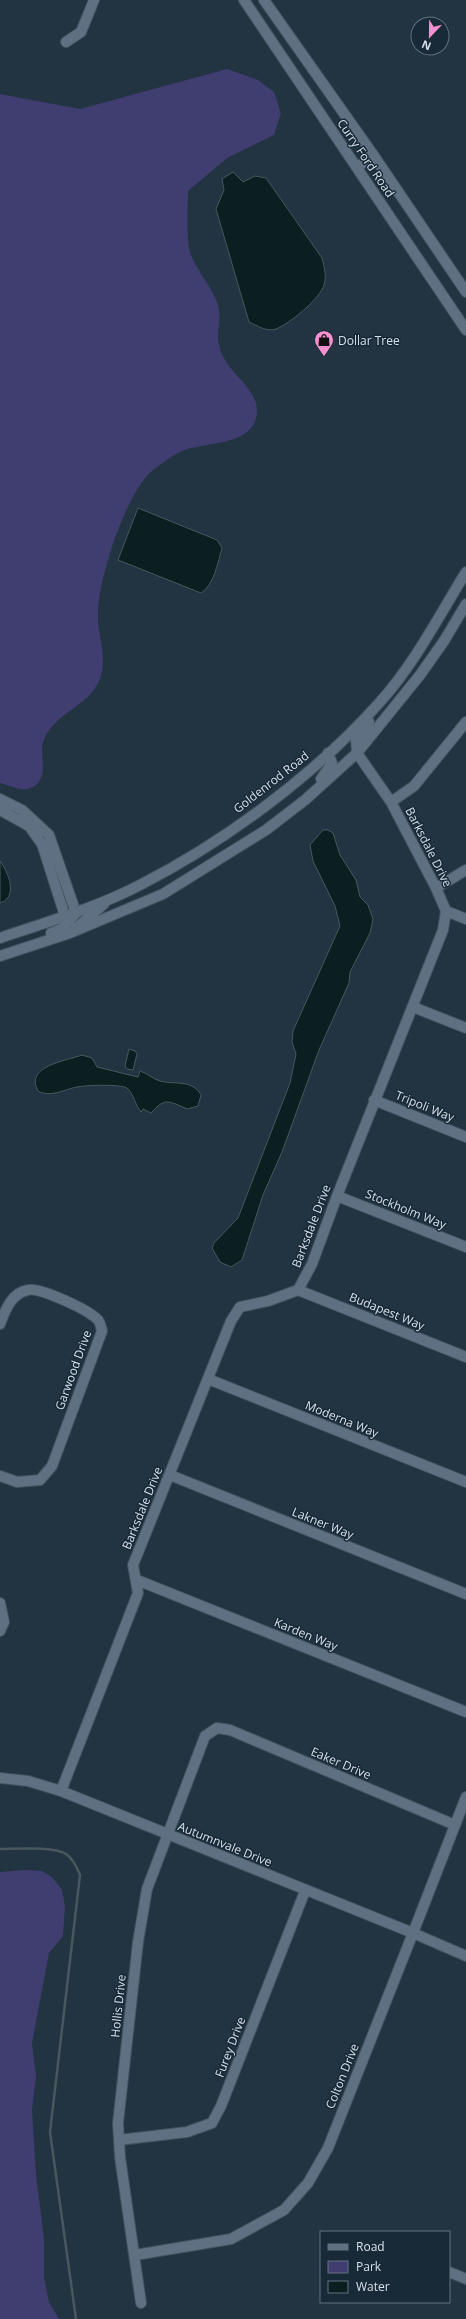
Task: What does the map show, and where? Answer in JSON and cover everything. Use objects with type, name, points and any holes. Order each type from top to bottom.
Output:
[{"type":"street","points":[[66,42],[80,32],[94,0]]},
{"type":"street","name":"Curry Ford Road","points":[[245,0],[466,330]]},
{"type":"street","name":"Curry Ford Road","points":[[264,0],[374,156],[466,292]]},
{"type":"street","points":[[356,167],[374,156]]},
{"type":"street","name":"Goldenrod Road","points":[[0,938],[76,913],[139,886],[200,850],[266,806],[328,753],[381,702],[417,653],[466,572]]},
{"type":"street","points":[[0,956],[70,933],[163,894],[260,834],[306,800],[357,753],[420,675],[444,641],[466,604]]},
{"type":"street","points":[[357,753],[356,740],[372,719],[381,702]]},
{"type":"street","points":[[391,802],[414,786],[466,722]]},
{"type":"street","points":[[306,800],[332,762],[328,753]]},
{"type":"street","name":"Barksdale Drive","points":[[61,1791],[138,1594],[137,1580],[133,1566],[231,1321],[240,1307],[268,1301],[298,1290],[312,1264],[374,1100],[443,930],[446,911],[436,888],[391,802],[357,753]]},
{"type":"street","points":[[0,799],[22,810],[49,836],[76,913],[63,928],[41,937],[33,945]]},
{"type":"street","points":[[0,810],[29,826],[42,844],[65,916]]},
{"type":"street","points":[[436,888],[466,870]]},
{"type":"street","points":[[70,933],[111,898]]},
{"type":"street","points":[[446,911],[466,919]]},
{"type":"street","points":[[413,1007],[466,1028]]},
{"type":"street","name":"Tripoli Way","points":[[374,1100],[466,1136]]},
{"type":"street","name":"Stockholm Way","points":[[337,1196],[466,1247]]},
{"type":"street","name":"Garwood Drive","points":[[0,1324],[7,1307],[15,1296],[28,1290],[39,1291],[88,1312],[99,1321],[102,1331],[52,1466],[40,1480],[17,1482],[0,1476]]},
{"type":"street","name":"Budapest Way","points":[[298,1290],[466,1357]]},
{"type":"street","name":"Moderna Way","points":[[208,1379],[466,1482]]},
{"type":"street","name":"Lakner Way","points":[[170,1475],[466,1594]]},
{"type":"street","name":"Karden Way","points":[[137,1580],[466,1712]]},
{"type":"street","points":[[0,1603],[4,1622],[0,1631]]},
{"type":"street","name":"Eaker Drive","points":[[217,1728],[230,1730],[454,1825]]},
{"type":"street","name":"Hollis Drive","points":[[141,2303],[118,2123],[138,1942],[147,1889],[166,1835],[205,1736],[217,1728]]},
{"type":"street","name":"Autumnvale Drive","points":[[0,1778],[28,1781],[61,1791],[166,1835],[438,1943],[466,1956]]},
{"type":"street","name":"Colton Drive","points":[[136,2255],[231,2239],[284,2210],[308,2183],[328,2148],[466,1796]]},
{"type":"street","name":"Furey Drive","points":[[119,2140],[186,2132],[212,2123],[222,2106],[305,1891]]},
{"type":"street","name":"Autumnvale Drive","points":[[417,1921],[428,1936],[438,1943]]},
{"type":"street","points":[[450,2272],[466,2279]]},
{"type":"green space","points":[[227,69],[258,80],[274,92],[281,113],[274,135],[227,158],[188,191],[188,239],[190,252],[196,266],[211,289],[218,304],[218,339],[221,351],[228,364],[249,390],[256,404],[257,412],[254,423],[248,431],[238,437],[227,441],[192,448],[178,453],[153,470],[146,477],[128,507],[114,541],[104,573],[98,605],[98,622],[103,656],[102,673],[99,681],[87,698],[62,717],[48,732],[42,747],[43,770],[40,781],[32,788],[28,789],[0,783],[0,94],[80,109]]},
{"type":"green space","points":[[26,1870],[42,1871],[52,1877],[62,1890],[65,1906],[63,1936],[49,1953],[32,2043],[36,2077],[32,2110],[36,2175],[44,2239],[44,2277],[49,2302],[59,2319],[0,2319],[0,1872]]},
{"type":"water","points":[[233,172],[243,182],[255,176],[266,178],[322,258],[325,278],[324,285],[317,297],[288,322],[273,330],[259,327],[249,322],[216,209],[224,190],[222,179]]},
{"type":"water","points":[[138,508],[217,540],[222,548],[217,566],[209,585],[201,593],[118,560]]},
{"type":"water","points":[[323,830],[328,830],[333,833],[340,855],[356,880],[360,897],[368,905],[373,919],[370,933],[350,972],[349,983],[319,1050],[282,1152],[263,1195],[242,1260],[231,1267],[220,1262],[212,1248],[214,1243],[238,1218],[290,1083],[296,1054],[292,1042],[293,1031],[340,926],[335,906],[313,861],[310,845]]},
{"type":"water","points":[[0,861],[9,878],[10,890],[6,900],[0,903]]},
{"type":"water","points":[[129,1049],[135,1051],[137,1054],[133,1070],[127,1069],[125,1066]]},
{"type":"water","points":[[82,1055],[92,1058],[97,1067],[138,1077],[140,1071],[160,1081],[193,1087],[201,1095],[198,1106],[187,1109],[168,1102],[160,1104],[151,1113],[143,1109],[141,1112],[129,1090],[118,1086],[81,1086],[48,1094],[38,1091],[35,1083],[37,1076],[42,1070],[57,1062]]},
{"type":"waterway","points":[[0,1849],[34,1848],[60,1851],[71,1858],[80,1875],[50,2132],[76,2319]]},
{"type":"place","name":"Dollar Tree","points":[[324,357]]}]
